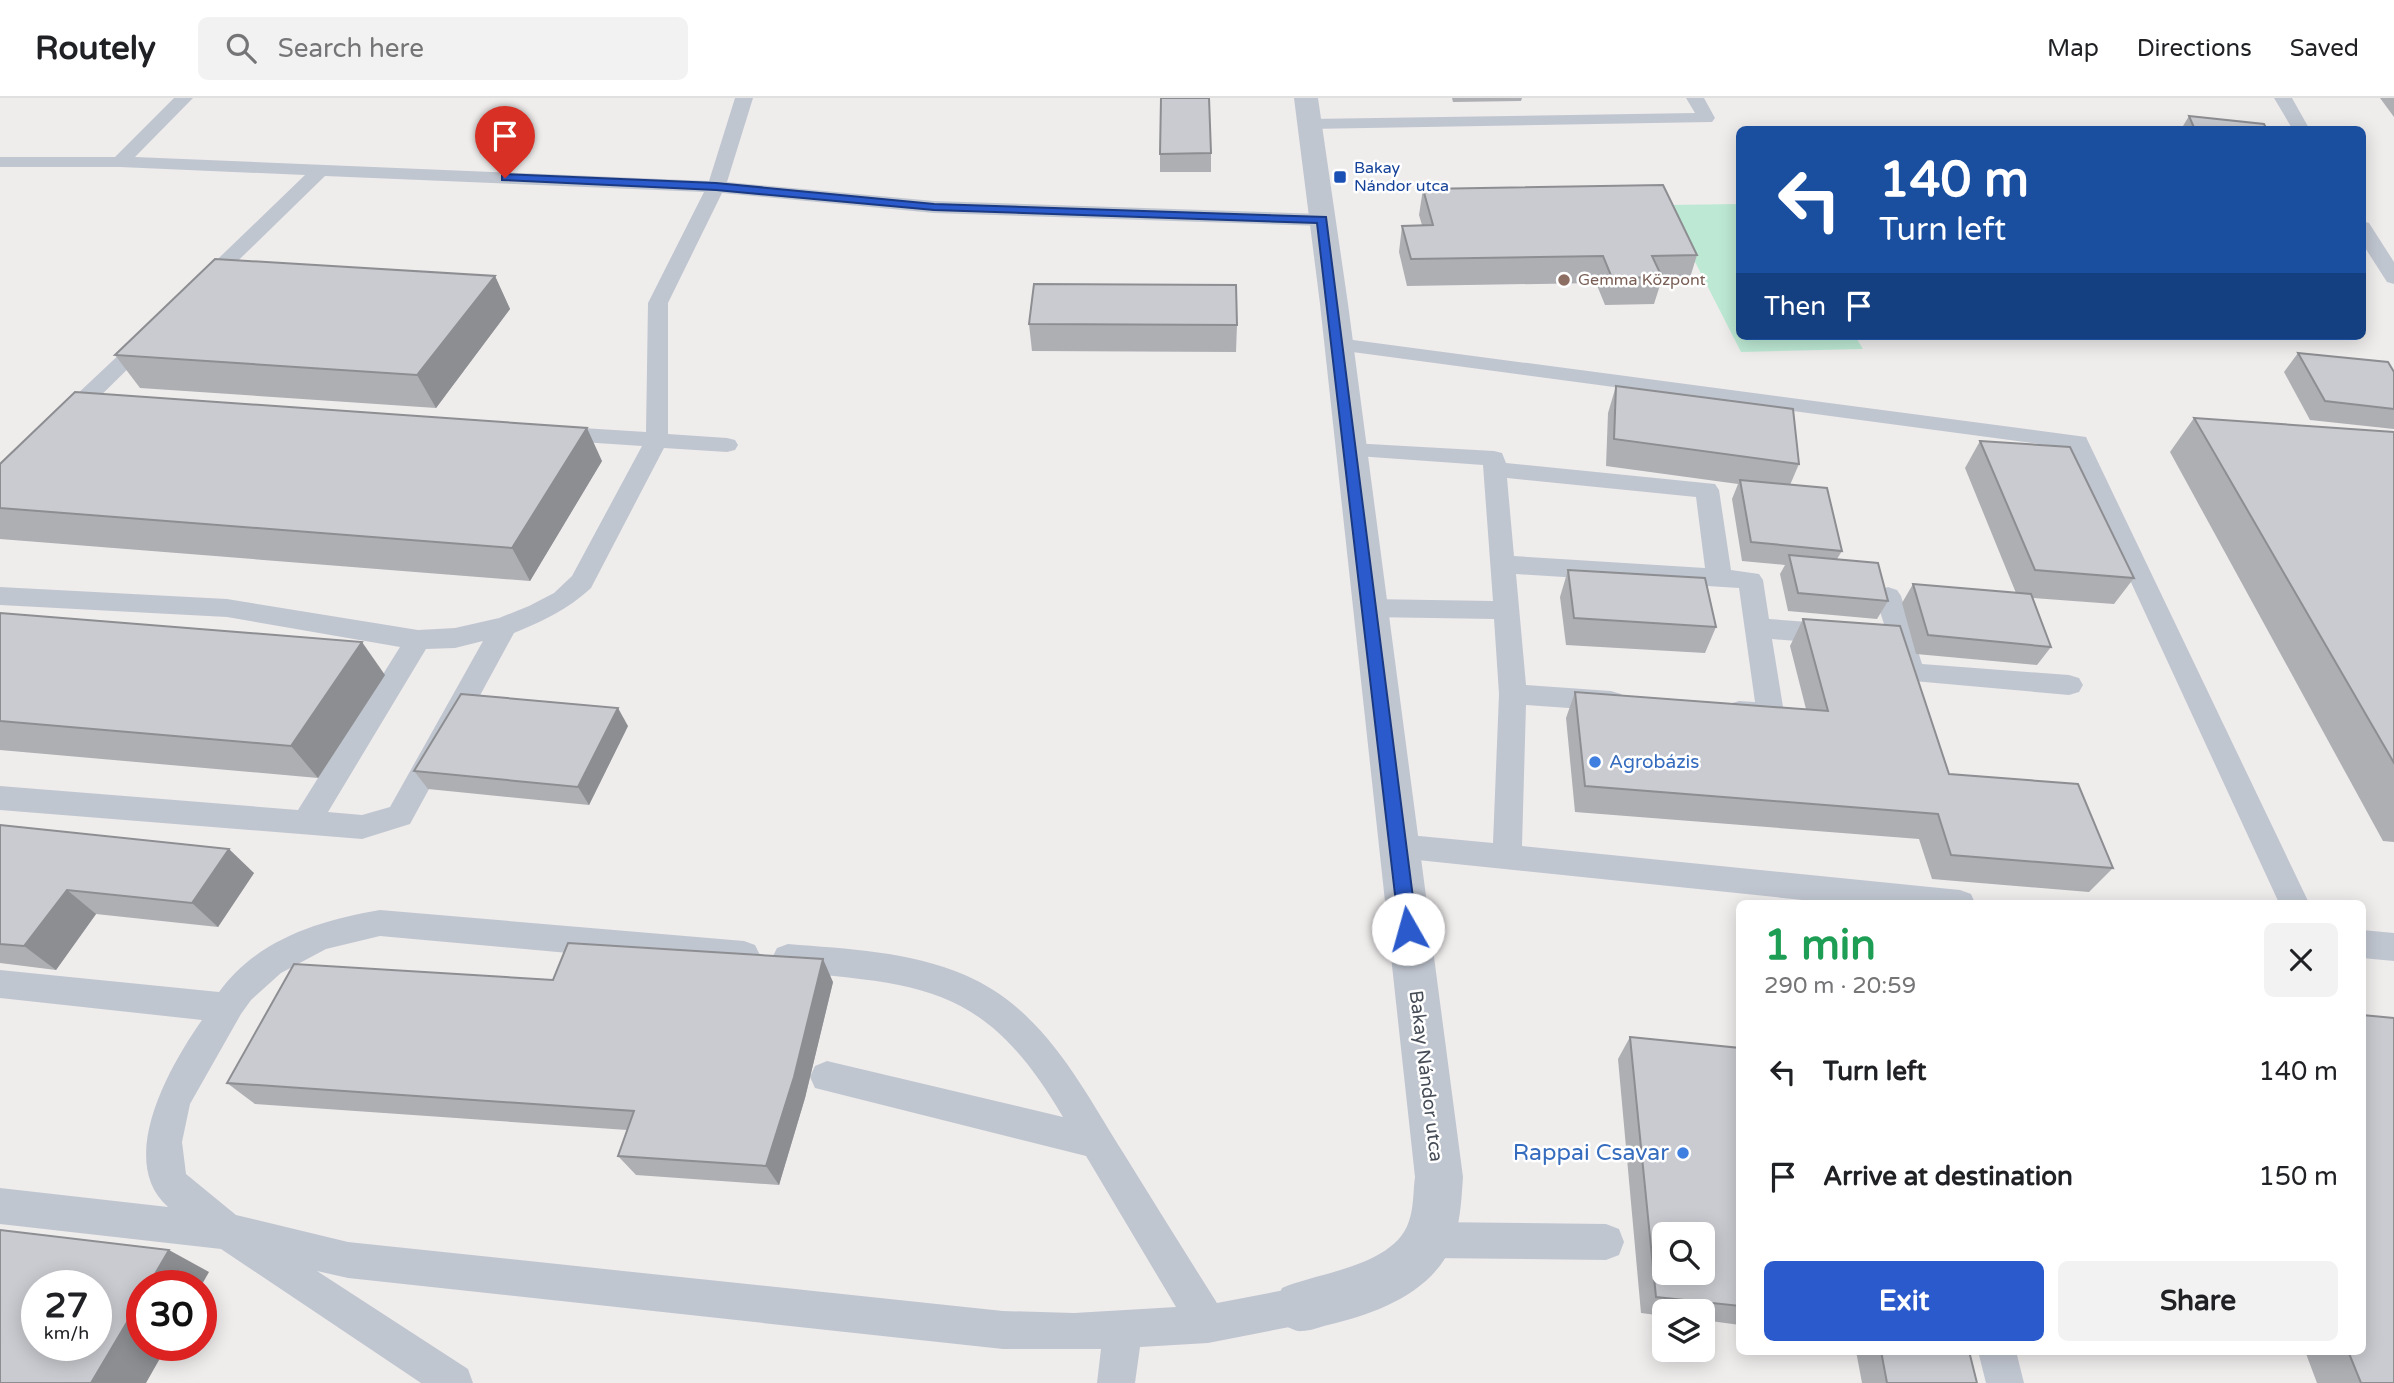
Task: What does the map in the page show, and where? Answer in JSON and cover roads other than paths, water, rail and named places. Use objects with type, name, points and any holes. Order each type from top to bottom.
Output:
[{"type":"street","name":"Bakay Nándor utca","points":[[1300,1307],[1343,1297],[1381,1281],[1408,1263],[1427,1240],[1436,1214],[1439,1177],[1308,111]]},
{"type":"lane","points":[[120,162],[184,98]]},
{"type":"lane","points":[[0,596],[227,608],[418,640],[455,638],[504,626],[538,613],[563,599],[582,582],[657,440],[659,303],[716,187],[744,98]]},
{"type":"lane","points":[[1308,111],[1412,116],[1706,118],[1695,98]]},
{"type":"lane","points":[[2283,98],[2300,126]]},
{"type":"lane","points":[[0,162],[120,162],[716,187],[934,207],[1322,220]]},
{"type":"lane","points":[[191,296],[321,170]]},
{"type":"lane","points":[[2366,233],[2394,278]]},
{"type":"lane","points":[[54,429],[161,325]]},
{"type":"lane","points":[[1338,344],[2078,442],[2293,900]]},
{"type":"lane","points":[[81,403],[108,405]]},
{"type":"lane","points":[[533,432],[727,445]]},
{"type":"lane","points":[[1351,450],[1494,458],[1513,694],[1507,858]]},
{"type":"lane","points":[[1495,469],[1707,490],[1719,577]]},
{"type":"lane","points":[[1503,564],[1750,580],[1770,713],[1716,709]]},
{"type":"lane","points":[[1878,638],[1888,596]]},
{"type":"lane","points":[[1369,608],[1506,610]]},
{"type":"lane","points":[[0,798],[362,827],[400,816],[504,626]]},
{"type":"lane","points":[[1757,628],[1878,638],[1911,673],[2069,685]]},
{"type":"lane","points":[[306,823],[418,640]]},
{"type":"lane","points":[[1513,694],[1635,703]]},
{"type":"lane","points":[[1398,846],[1904,900]]},
{"type":"lane","points":[[454,1383],[225,1231],[171,1184],[165,1158],[164,1131],[172,1103],[228,1008],[241,990],[265,967],[294,947],[321,936],[380,923],[881,966],[933,978],[973,995],[1004,1014],[1044,1056],[1208,1324]]},
{"type":"lane","points":[[2366,944],[2394,947]]},
{"type":"lane","points":[[0,984],[228,1008]]},
{"type":"lane","points":[[827,1077],[1097,1142]]},
{"type":"lane","points":[[0,1206],[225,1231],[361,1261],[1003,1329],[1074,1332],[1208,1324],[1300,1307]]},
{"type":"lane","points":[[1427,1240],[1606,1242]]},
{"type":"lane","points":[[1116,1383],[1123,1329]]},
{"type":"lane","points":[[1998,1355],[2005,1383]]},
{"type":"place","name":"Bakay Nándor utca","points":[[1340,177]]},
{"type":"place","name":"Gemma Központ","points":[[1564,280]]},
{"type":"place","name":"Agrobázis","points":[[1595,762]]},
{"type":"place","name":"Rappai Csavar","points":[[1683,1153]]}]
